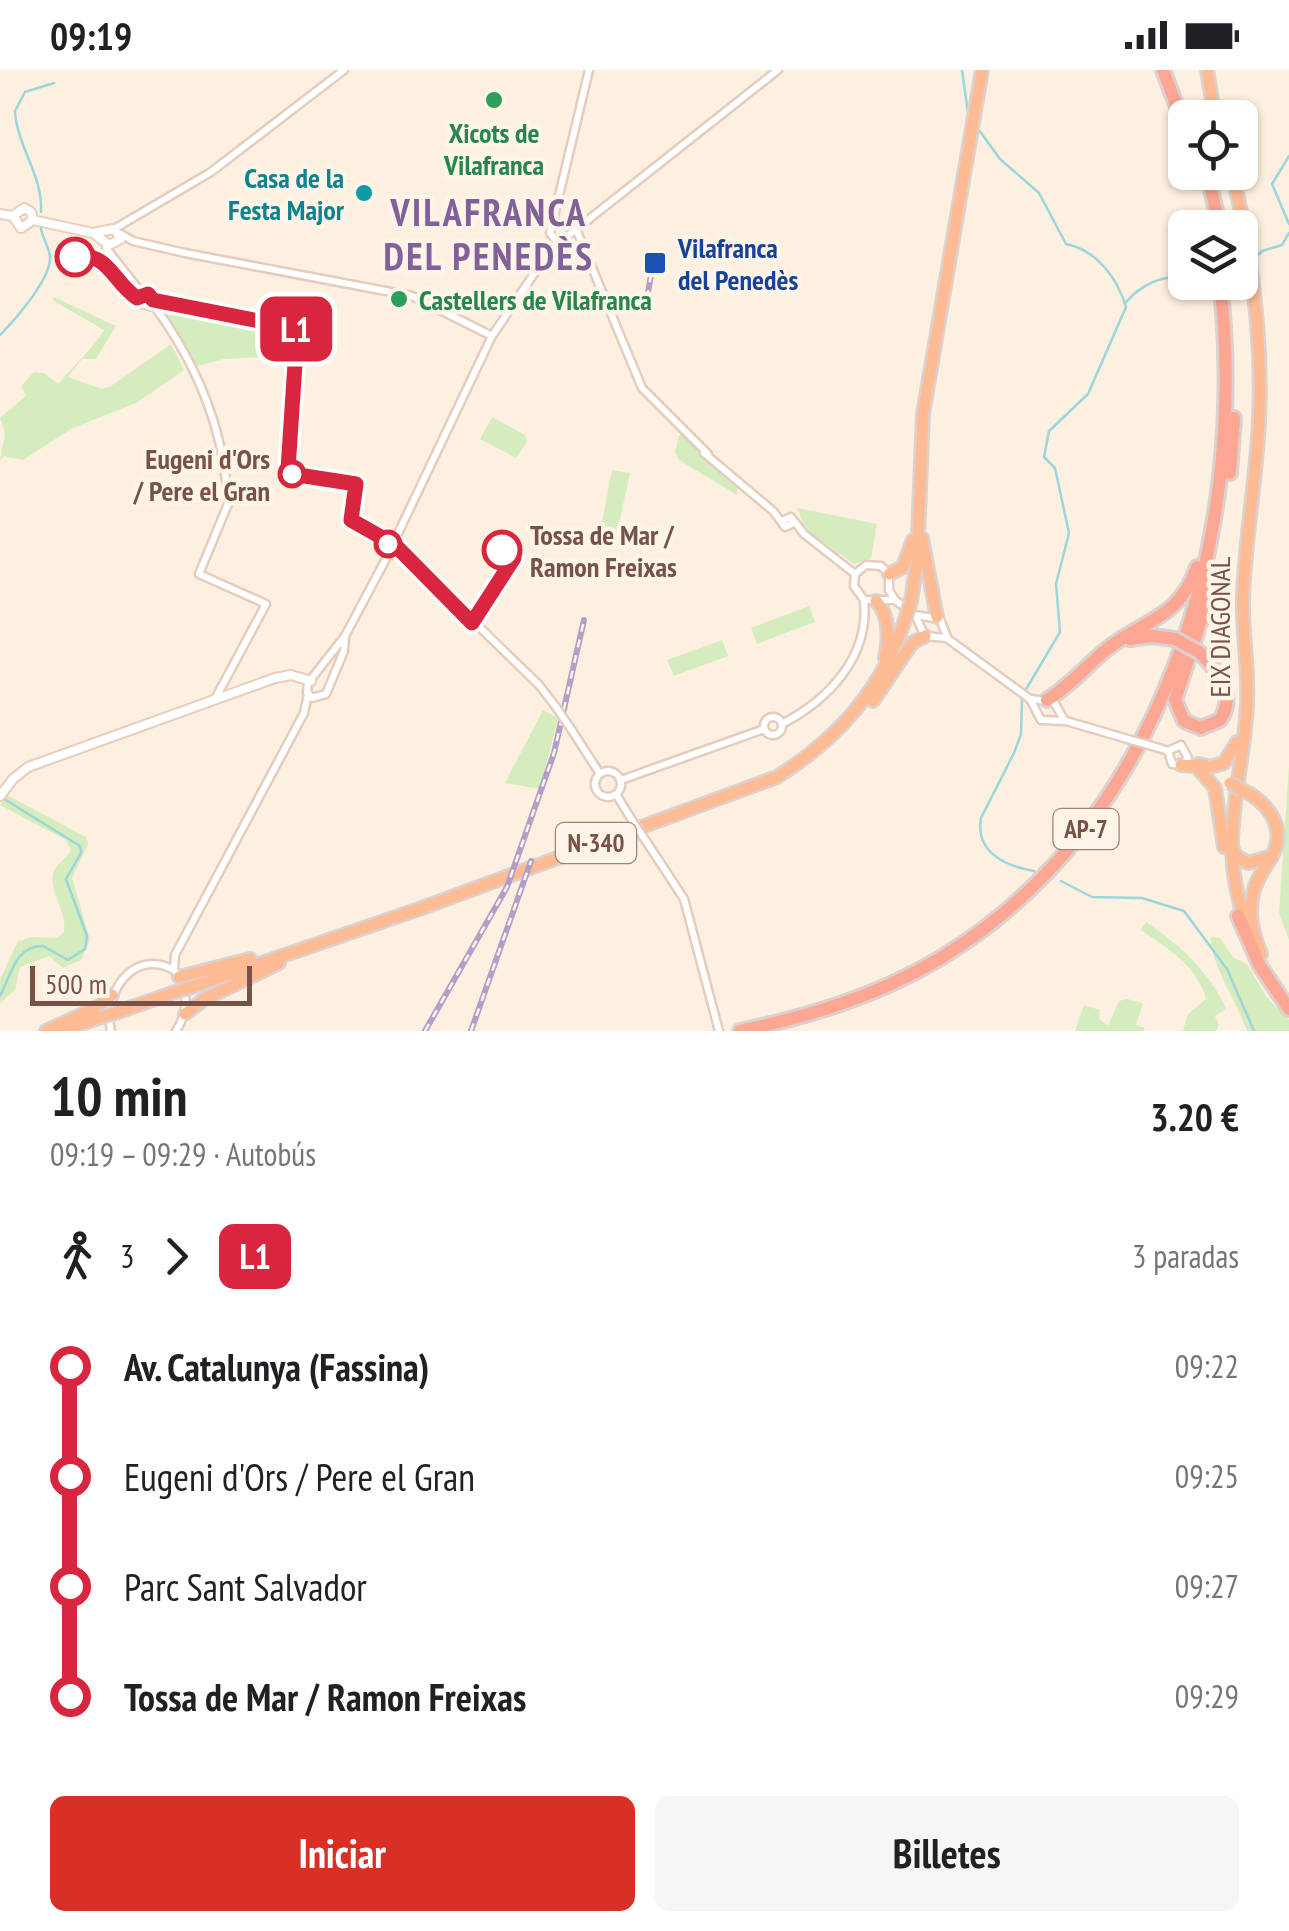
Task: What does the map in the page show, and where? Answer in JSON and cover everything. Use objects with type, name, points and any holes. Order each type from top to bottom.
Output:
[{"type":"highway","points":[[1163,70],[1174,100]]},
{"type":"highway","points":[[1172,70],[1183,100]]},
{"type":"highway","points":[[1208,70],[1213,100]]},
{"type":"highway","name":"N-340","points":[[336,936],[742,793],[808,758],[844,727],[883,674],[911,616],[923,414],[982,73]]},
{"type":"highway","name":"EIX DIAGONAL","points":[[1234,190],[1249,260],[1256,371],[1254,458],[1240,580],[1243,713],[1226,822],[1228,881],[1260,966],[1289,1009]]},
{"type":"highway","name":"EIX DIAGONAL","points":[[1235,190],[1252,257],[1260,406],[1243,602],[1246,718],[1230,823],[1233,878],[1244,918],[1289,999]]},
{"type":"highway","name":"AP-7","points":[[740,1031],[839,1006],[937,960],[1011,908],[1081,836],[1135,752],[1180,648],[1209,546],[1223,448],[1226,374],[1221,300]]},
{"type":"highway","name":"AP-7","points":[[780,1031],[860,1007],[929,974],[993,933],[1061,871],[1113,805],[1151,740],[1184,663],[1211,576],[1226,502],[1234,426],[1230,300]]},
{"type":"highway","points":[[1051,708],[1108,648],[1168,613],[1185,593],[1198,566],[1223,448]]},
{"type":"highway","points":[[889,574],[897,572],[906,561],[914,536],[918,495]]},
{"type":"highway","points":[[844,727],[884,687],[912,643],[932,627],[918,495]]},
{"type":"highway","points":[[1051,708],[1120,644],[1145,636],[1175,639],[1199,652],[1221,679],[1227,702],[1220,720],[1201,728],[1184,721],[1175,700],[1199,630],[1211,576]]},
{"type":"highway","points":[[844,727],[870,690],[886,652],[884,612],[877,598]]},
{"type":"highway","points":[[1182,765],[1194,760],[1210,767],[1227,761],[1236,746],[1243,713]]},
{"type":"highway","points":[[1194,760],[1275,817],[1284,812],[1251,905],[1253,933],[1263,958]]},
{"type":"highway","points":[[1194,760],[1216,788],[1228,881]]},
{"type":"highway","points":[[1230,823],[1236,856],[1248,863],[1263,862],[1271,853],[1274,839],[1263,805]]},
{"type":"highway","points":[[61,1031],[336,936]]},
{"type":"highway","points":[[185,1014],[249,969],[336,936]]},
{"type":"highway","points":[[177,973],[249,969]]},
{"type":"highway","points":[[46,1031],[96,1008],[112,995]]},
{"type":"main road","points":[[0,214],[13,216],[24,208],[31,212],[33,220]]},
{"type":"main road","points":[[13,216],[20,228],[33,220]]},
{"type":"main road","points":[[33,220],[112,240]]},
{"type":"main road","points":[[1,794],[28,767],[282,676],[310,686]]},
{"type":"street","points":[[112,240],[127,220],[211,172],[344,70]]},
{"type":"street","points":[[558,242],[550,233],[589,70]]},
{"type":"street","points":[[111,1031],[108,1008],[112,995],[133,970],[160,964],[175,954],[304,713],[326,694],[340,646],[393,550],[492,336],[510,309],[558,242],[778,70]]},
{"type":"street","points":[[576,228],[630,364],[649,398],[773,511],[804,534],[858,571],[876,565],[889,574],[877,598],[864,611],[857,647],[841,677],[821,700],[782,724],[777,734],[764,729],[621,780]]},
{"type":"street","points":[[112,240],[417,298],[492,336]]},
{"type":"street","points":[[112,240],[143,295],[150,295],[181,347],[213,418],[225,468],[228,504],[200,574],[266,604],[215,700]]},
{"type":"street","points":[[393,550],[406,557],[539,685],[600,774],[596,790],[607,797],[616,794]]},
{"type":"street","points":[[858,571],[856,592],[895,600],[911,616],[1066,721],[1168,751]]},
{"type":"street","points":[[304,713],[310,686],[340,646]]},
{"type":"street","points":[[310,686],[327,686]]},
{"type":"street","points":[[310,686],[317,699]]},
{"type":"street","points":[[1030,699],[1041,720],[1051,708]]},
{"type":"street","points":[[1036,709],[1051,708]]},
{"type":"street","points":[[764,729],[764,722],[772,717],[782,724]]},
{"type":"street","points":[[1168,751],[1178,744],[1194,760]]},
{"type":"street","points":[[1168,751],[1170,763],[1182,765]]},
{"type":"street","points":[[600,774],[613,772],[621,780]]},
{"type":"street","points":[[616,794],[621,780]]},
{"type":"street","points":[[616,794],[684,899],[719,1028]]},
{"type":"street","points":[[175,954],[186,996],[185,1014],[176,1031]]},
{"type":"street","points":[[160,964],[177,973]]},
{"type":"green space","points":[[54,297],[116,326],[96,359],[82,359],[68,377],[102,389],[171,344],[184,370],[138,402],[71,429],[23,460],[4,456],[0,460],[5,433],[0,418],[26,396],[21,386],[34,372],[44,373],[58,384],[104,330],[52,300]]},
{"type":"green space","points":[[159,303],[292,333],[264,340],[263,357],[224,359],[194,367]]},
{"type":"green space","points":[[492,417],[525,435],[527,442],[516,458],[480,439]]},
{"type":"green space","points":[[683,434],[737,486],[737,495],[679,460],[675,452],[679,435]]},
{"type":"green space","points":[[612,470],[630,473],[614,547],[597,549]]},
{"type":"green space","points":[[797,508],[877,524],[871,558],[854,564],[806,530]]},
{"type":"green space","points":[[809,606],[815,622],[757,644],[751,628]]},
{"type":"green space","points":[[722,640],[728,656],[674,676],[667,660]]},
{"type":"green space","points":[[543,710],[558,718],[540,789],[505,783]]},
{"type":"green space","points":[[1289,766],[1289,940],[1279,913]]},
{"type":"green space","points":[[7,795],[86,837],[88,844],[72,878],[90,940],[81,960],[63,968],[49,956],[20,967],[15,990],[0,1003],[0,980],[18,941],[57,938],[64,932],[53,875],[71,850],[66,840],[0,805]]},
{"type":"green space","points":[[1146,922],[1182,949],[1211,983],[1226,1009],[1215,1016],[1219,1025],[1216,1031],[1183,1031],[1188,1014],[1206,999],[1202,987],[1189,967],[1141,930]]},
{"type":"green space","points":[[1211,937],[1220,938],[1234,958],[1247,964],[1267,998],[1289,1020],[1289,1031],[1247,1031],[1215,959]]},
{"type":"green space","points":[[1119,1001],[1143,1003],[1136,1025],[1145,1028],[1143,1031],[1075,1031],[1084,1005],[1100,1010],[1099,1019],[1108,1026]]},
{"type":"waterway","points":[[962,70],[968,113]]},
{"type":"waterway","points":[[41,212],[38,186],[15,111],[25,92],[54,83]]},
{"type":"waterway","points":[[979,130],[1000,159],[1039,193],[1066,244],[1087,252],[1104,266],[1126,307],[1088,394],[1049,431],[1044,457],[1055,468],[1069,533],[1056,584],[1060,632],[1025,691]]},
{"type":"waterway","points":[[1289,156],[1272,184],[1289,224]]},
{"type":"waterway","points":[[0,335],[30,300],[48,268],[50,255],[41,228]]},
{"type":"waterway","points":[[1258,255],[1282,245],[1289,233]]},
{"type":"waterway","points":[[1125,303],[1152,282],[1168,278]]},
{"type":"waterway","points":[[1022,699],[1021,734],[981,818],[980,830],[994,855],[1034,871]]},
{"type":"waterway","points":[[0,996],[15,963],[26,951],[43,946],[68,960],[85,949],[87,936],[66,879],[81,853],[80,846],[1,797]]},
{"type":"waterway","points":[[1061,881],[1092,897],[1142,898],[1184,911],[1227,969],[1254,1031]]},
{"type":"railway","points":[[647,298],[654,258]]},
{"type":"railway","points":[[425,1031],[507,887],[554,753],[584,620]]},
{"type":"railway","points":[[471,1031],[531,861]]},
{"type":"bus line","name":"L1","points":[[75,257],[89,255],[102,260],[137,298],[148,294],[153,300],[284,326],[298,319],[288,469],[292,474],[356,484],[351,520],[395,545],[472,623],[514,558],[502,550]]},
{"type":"place","name":"Xicots de Vilafranca","points":[[494,100]]},
{"type":"place","name":"Casa de la Festa Major","points":[[364,193]]},
{"type":"place","name":"Vilafranca del Penedès","points":[[655,263]]},
{"type":"place","name":"Castellers de Vilafranca","points":[[399,299]]},
{"type":"place","name":"Eugeni d'Ors / Pere el Gran","points":[[292,474]]},
{"type":"place","name":"Tossa de Mar / Ramon Freixas","points":[[502,550]]},
{"type":"district","name":"VILAFRANCA DEL PENEDÈS","points":[[489,233]]}]
